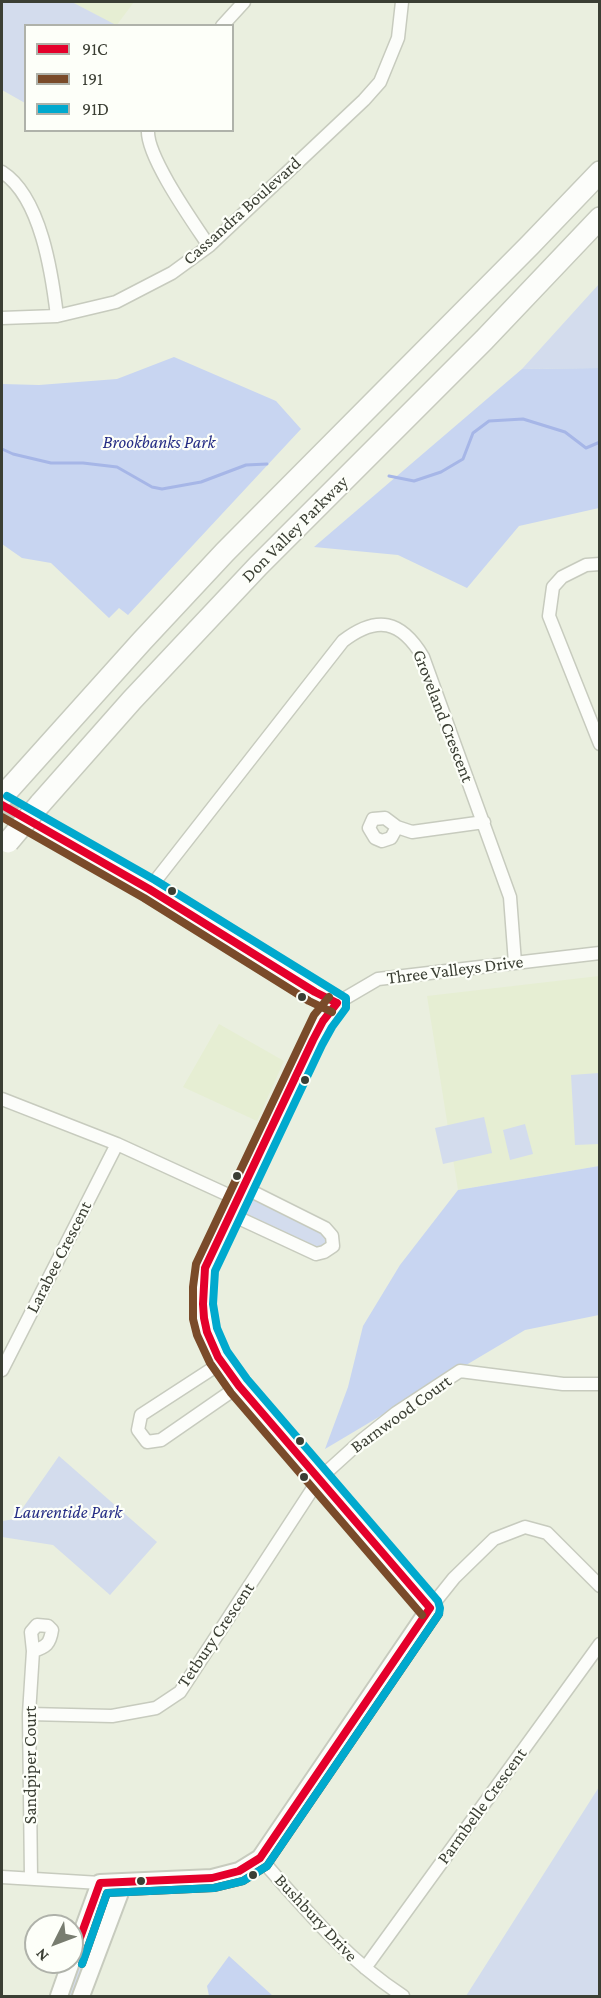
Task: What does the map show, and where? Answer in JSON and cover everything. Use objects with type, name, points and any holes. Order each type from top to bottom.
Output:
[{"type":"highway","name":"Don Valley Parkway","points":[[7,791],[225,552],[600,172]]},
{"type":"highway","name":"Don Valley Parkway","points":[[5,846],[132,700],[258,566],[484,340],[600,218]]},
{"type":"street","points":[[224,24],[244,2]]},
{"type":"street","name":"Cassandra Boulevard","points":[[2,318],[57,316],[117,302],[172,273],[209,246],[364,100],[380,82],[398,38],[402,2]]},
{"type":"street","points":[[148,132],[147,138],[151,150],[209,246]]},
{"type":"street","points":[[2,172],[19,188],[34,213],[52,281],[57,316]]},
{"type":"street","points":[[600,564],[586,565],[562,577],[553,587],[549,616],[600,744]]},
{"type":"street","name":"Groveland Crescent","points":[[149,889],[343,641],[362,628],[382,625],[404,632],[414,642],[423,657],[510,897],[514,963]]},
{"type":"street","points":[[397,827],[412,832],[484,822]]},
{"type":"street","points":[[40,828],[149,889],[315,992],[337,1003],[313,1040],[205,1268],[201,1298],[205,1331],[221,1363],[239,1386],[430,1608]]},
{"type":"street","name":"Three Valleys Drive","points":[[337,1003],[378,979],[600,953]]},
{"type":"street","points":[[2,1099],[117,1144],[237,1200],[325,1228],[332,1236],[333,1246],[316,1254],[237,1200]]},
{"type":"street","name":"Larabee Crescent","points":[[2,1371],[117,1144]]},
{"type":"street","points":[[221,1363],[141,1415],[138,1430],[147,1442],[161,1440],[239,1386]]},
{"type":"street","name":"Barnwood Court","points":[[319,1479],[396,1413],[460,1371],[563,1384],[600,1384]]},
{"type":"street","name":"Tetbury Crescent","points":[[29,1714],[112,1716],[156,1708],[180,1692],[319,1479]]},
{"type":"street","points":[[2,1877],[100,1883],[212,1878],[239,1871],[260,1858],[430,1608],[454,1578],[494,1539],[525,1527],[547,1533],[600,1586]]},
{"type":"street","name":"Parmbelle Crescent","points":[[365,1968],[600,1644]]},
{"type":"street","name":"Sandpiper Court","points":[[31,1878],[29,1714],[33,1651]]},
{"type":"street","name":"Bushbury Drive","points":[[260,1858],[342,1950],[382,1983],[403,1996]]},
{"type":"street","points":[[81,1996],[124,1882]]},
{"type":"street","points":[[84,1928],[100,1883]]},
{"type":"street","points":[[59,1996],[67,1974]]},
{"type":"shaded area","points":[[72,2],[134,2],[118,24],[112,24]]},
{"type":"shaded area","points":[[599,976],[599,1166],[458,1190],[427,996]]},
{"type":"shaded area","points":[[219,1024],[284,1061],[257,1121],[183,1087]]},
{"type":"green space","points":[[2,2],[72,2],[114,24],[24,24],[24,102],[2,90]]},
{"type":"green space","points":[[599,284],[599,368],[522,369]]},
{"type":"green space","name":"Brookbanks Park","points":[[174,357],[276,401],[301,429],[128,615],[119,608],[109,618],[51,563],[22,558],[2,544],[2,384],[39,385],[117,379]]},
{"type":"green space","points":[[599,368],[599,508],[519,526],[467,588],[398,555],[314,547],[522,369]]},
{"type":"green space","points":[[599,1073],[599,1144],[575,1145],[571,1075]]},
{"type":"green space","points":[[484,1117],[492,1153],[443,1164],[435,1128]]},
{"type":"green space","points":[[525,1124],[533,1154],[510,1160],[503,1130]]},
{"type":"green space","points":[[599,1166],[599,1315],[525,1330],[325,1449],[348,1387],[363,1326],[400,1265],[458,1190]]},
{"type":"green space","points":[[254,1200],[324,1234],[327,1242],[324,1247],[319,1249],[246,1214],[247,1204]]},
{"type":"green space","name":"Laurentide Park","points":[[59,1456],[157,1542],[110,1595],[53,1545],[2,1537],[2,1521],[15,1519]]},
{"type":"green space","points":[[599,1787],[599,1996],[466,1996]]},
{"type":"green space","points":[[104,1897],[110,1900],[84,1971],[84,1952]]},
{"type":"green space","points":[[229,1956],[273,1996],[209,1996],[207,1986]]},
{"type":"green space","points":[[76,1974],[83,1974],[75,1996],[68,1996]]},
{"type":"waterway","points":[[389,476],[414,481],[441,472],[463,459],[473,433],[489,421],[523,419],[565,432],[586,448],[600,442]]},
{"type":"waterway","points":[[2,449],[51,463],[83,463],[117,467],[152,487],[162,489],[201,482],[246,465],[267,464]]},
{"type":"tunnel","points":[[2,805],[36,826]]},
{"type":"transit line","name":"91D","points":[[7,796],[155,880],[346,998],[346,1008],[322,1045],[215,1271],[213,1304],[217,1328],[227,1351],[247,1379],[438,1601],[440,1608],[439,1614],[267,1866],[243,1881],[214,1888],[107,1893],[84,1958]]},
{"type":"transit line","name":"91C","points":[[2,805],[149,889],[315,992],[337,1003]]},
{"type":"transit line","name":"191","points":[[2,817],[144,898],[309,1001],[332,1012]]},
{"type":"transit line","name":"191","points":[[329,997],[314,1015],[196,1264],[193,1319],[197,1335],[210,1363],[231,1393],[422,1615]]},
{"type":"transit line","name":"91C","points":[[337,1003],[323,1021],[313,1040],[205,1268],[204,1318],[207,1332],[218,1357],[239,1386],[430,1608]]},
{"type":"transit line","name":"91C","points":[[84,1927],[100,1883],[212,1878],[239,1871],[260,1858],[430,1608]]},
{"type":"transit line","name":"191","points":[[84,1958],[107,1893],[214,1888],[243,1881],[267,1866],[439,1614]]}]
